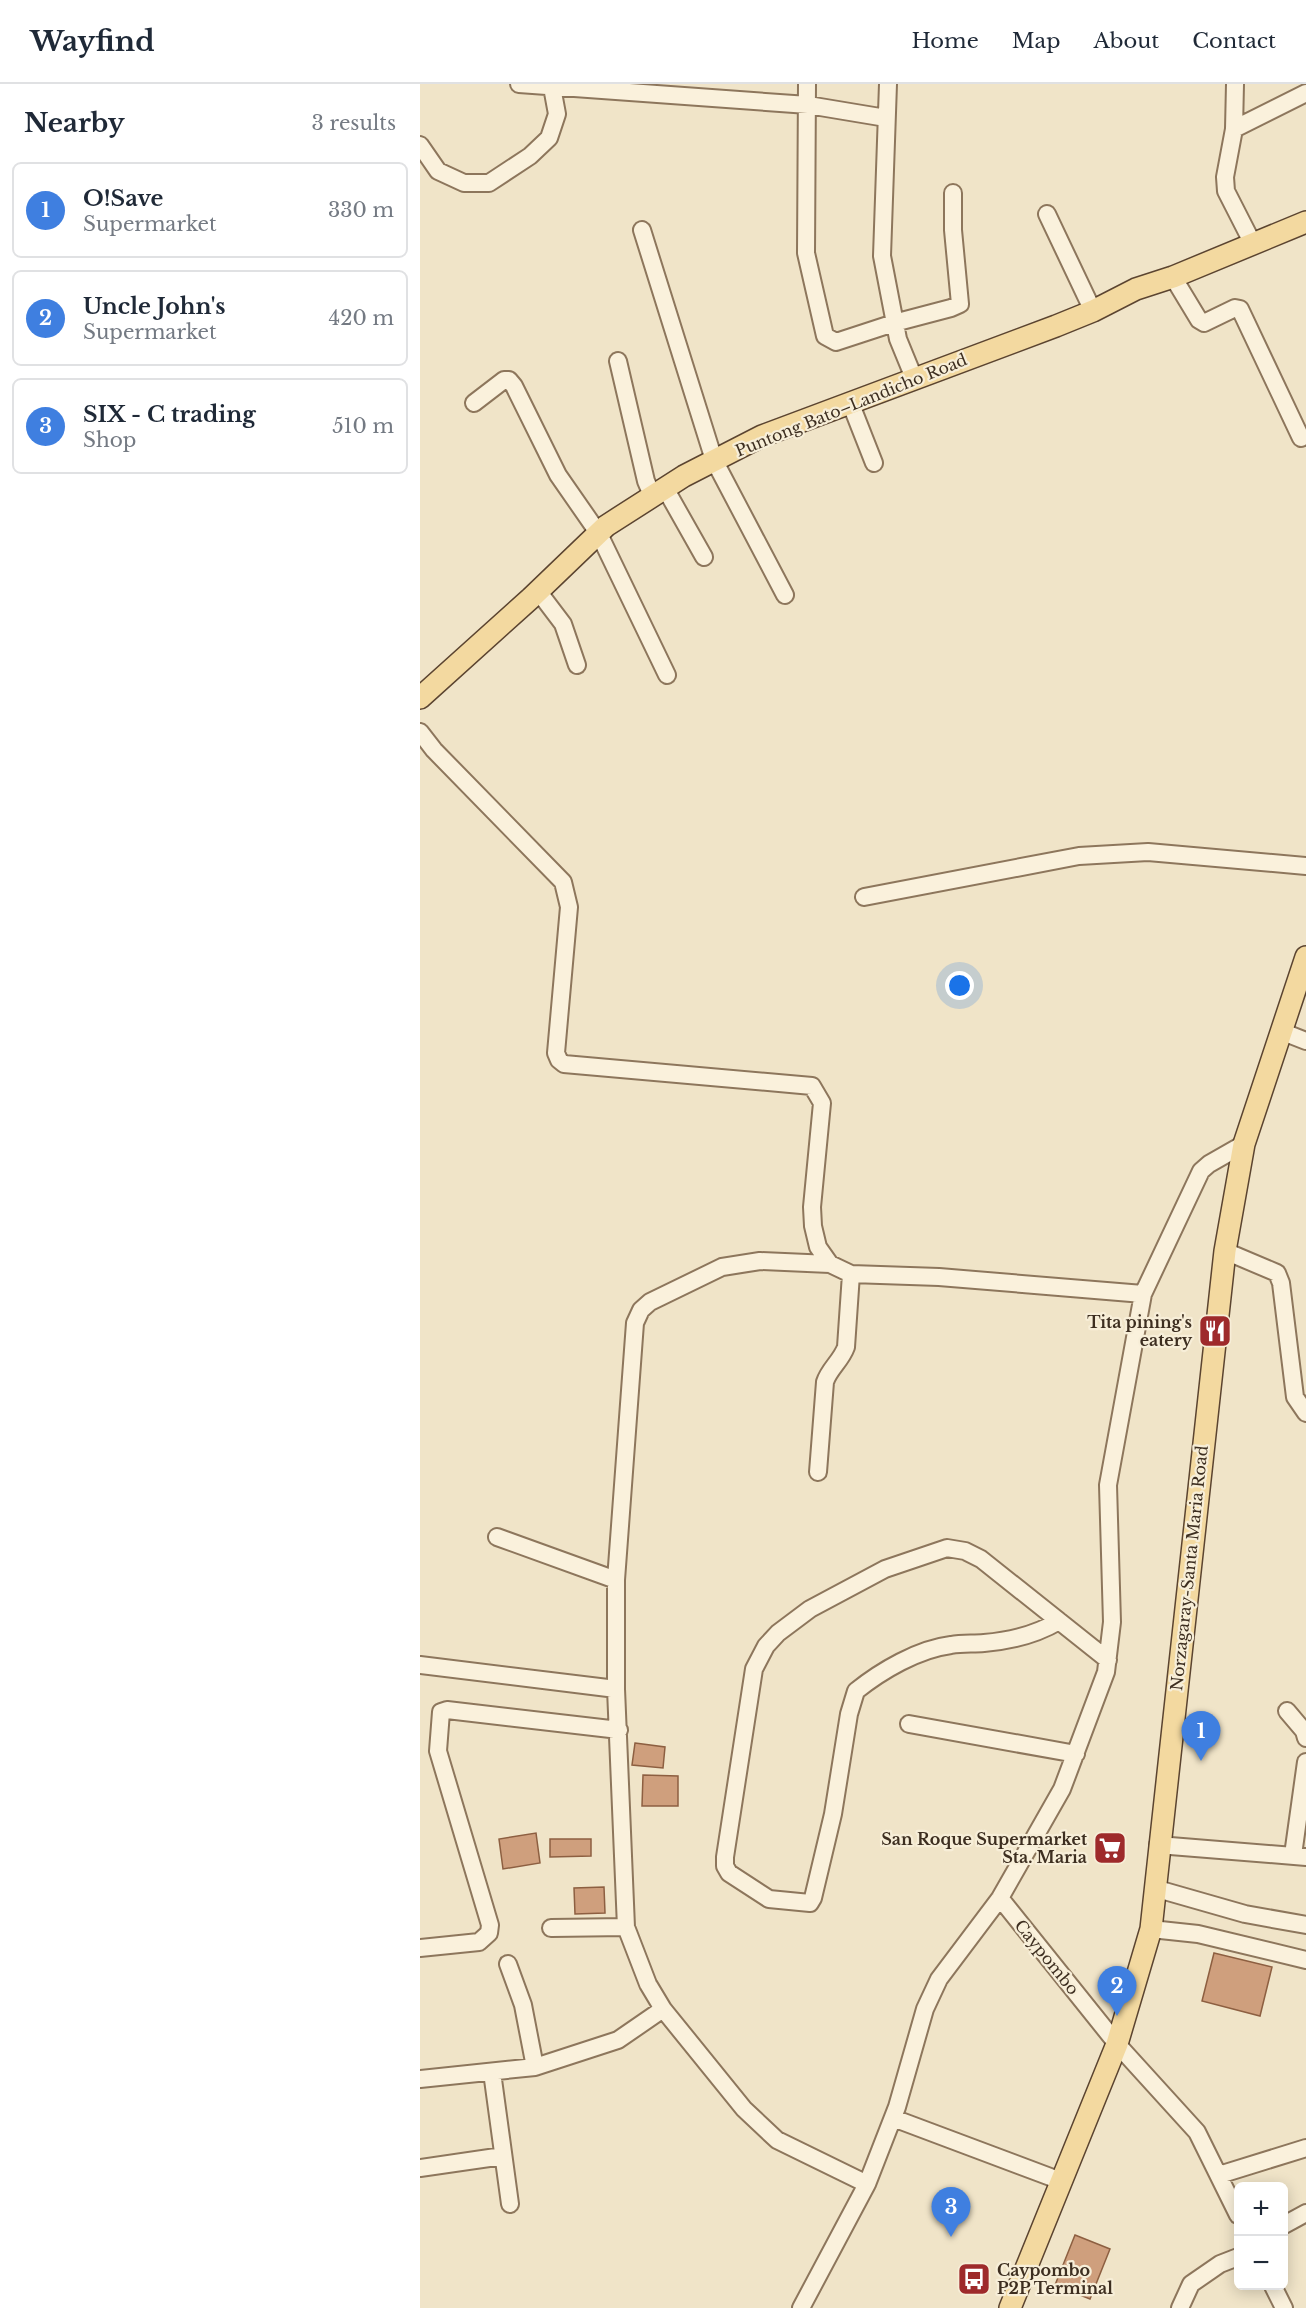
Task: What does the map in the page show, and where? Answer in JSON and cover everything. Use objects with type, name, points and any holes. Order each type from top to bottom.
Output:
[{"type":"main road","name":"Puntong Bato–Landicho Road","points":[[420,698],[606,526],[659,491],[714,460],[762,436],[1093,311],[1136,289],[1306,222]]},
{"type":"main road","name":"Norzagaray-Santa Maria Road","points":[[1010,2308],[1117,2044],[1151,1929],[1158,1845],[1225,1251],[1244,1144],[1306,957]]},
{"type":"street","points":[[519,84],[808,105],[886,118]]},
{"type":"street","points":[[807,84],[806,253],[825,336],[830,341],[836,342],[960,304],[953,230],[953,193]]},
{"type":"street","points":[[888,84],[882,256],[898,339],[914,378]]},
{"type":"street","points":[[1235,84],[1234,129],[1225,177],[1226,191],[1252,243]]},
{"type":"street","points":[[420,145],[438,171],[464,183],[489,183],[530,156],[549,138],[557,114],[552,87]]},
{"type":"street","points":[[1234,129],[1306,93]]},
{"type":"street","points":[[1047,214],[1093,311]]},
{"type":"street","points":[[642,230],[714,460],[785,595]]},
{"type":"street","points":[[1173,276],[1199,321],[1208,323],[1235,308],[1240,309],[1301,438]]},
{"type":"street","points":[[618,361],[646,481],[659,491],[704,557]]},
{"type":"street","points":[[474,403],[504,380],[509,380],[514,386],[558,475],[599,534],[667,675]]},
{"type":"street","points":[[850,402],[874,463]]},
{"type":"street","points":[[538,591],[563,624],[577,664]]},
{"type":"street","points":[[420,732],[440,757],[563,882],[569,907],[556,1053],[559,1060],[564,1064],[812,1086],[819,1095],[822,1103],[812,1207],[813,1226],[818,1247],[830,1264]]},
{"type":"street","points":[[864,897],[1079,856],[1148,852],[1306,866]]},
{"type":"street","points":[[1283,1032],[1306,1041]]},
{"type":"street","points":[[801,2308],[867,2184],[893,2118],[925,2009],[939,1979],[1000,1898],[1062,1789],[1076,1754],[1106,1672],[1108,1660],[1113,1592],[1108,1485],[1143,1294],[1201,1171],[1244,1144]]},
{"type":"street","points":[[1225,1251],[1277,1273],[1281,1283],[1295,1397],[1306,1413]]},
{"type":"street","points":[[867,2184],[777,2140],[744,2109],[663,2009],[639,1965],[626,1927],[616,1689],[616,1580],[635,1323],[641,1310],[650,1302],[722,1267],[760,1261],[830,1264],[851,1274],[939,1278],[1143,1294]]},
{"type":"street","points":[[818,1472],[826,1376],[843,1357],[846,1347],[851,1274]]},
{"type":"street","points":[[497,1537],[616,1580]]},
{"type":"street","points":[[1059,1621],[1029,1634],[986,1643],[935,1648],[906,1660],[856,1691],[849,1714],[833,1814],[810,1903],[769,1899],[729,1873],[725,1866],[725,1857],[754,1669],[766,1646],[778,1632],[810,1610],[885,1569],[947,1548],[965,1551],[981,1559],[1059,1621],[1108,1660]]},
{"type":"street","points":[[420,1665],[616,1689]]},
{"type":"street","points":[[420,1948],[479,1942],[489,1933],[490,1925],[438,1751],[441,1712],[447,1710],[619,1730]]},
{"type":"street","points":[[1287,1711],[1304,1731],[1306,1738]]},
{"type":"street","points":[[909,1724],[1076,1754]]},
{"type":"street","points":[[1158,1845],[1299,1856],[1306,1762]]},
{"type":"street","points":[[1154,1888],[1245,1914],[1306,1925]]},
{"type":"street","name":"Caypombo","points":[[1000,1898],[1117,2044],[1197,2132],[1234,2206]]},
{"type":"street","points":[[551,1928],[626,1927]]},
{"type":"street","points":[[1151,1929],[1198,1934],[1306,1960]]},
{"type":"street","points":[[507,1964],[523,2005],[535,2067]]},
{"type":"street","points":[[420,2079],[535,2067],[618,2040],[663,2009]]},
{"type":"street","points":[[492,2072],[510,2204]]},
{"type":"street","points":[[893,2118],[1061,2181]]},
{"type":"street","points":[[1219,2175],[1306,2148]]},
{"type":"street","points":[[420,2168],[503,2156]]},
{"type":"street","points":[[1288,2223],[1306,2213]]},
{"type":"street","points":[[1180,2308],[1191,2284],[1220,2264],[1234,2259]]},
{"type":"street","points":[[1275,2290],[1284,2308]]},
{"type":"building","points":[[635,1743],[665,1747],[663,1768],[632,1765]]},
{"type":"building","points":[[643,1775],[678,1776],[678,1806],[642,1806]]},
{"type":"building","points":[[536,1833],[540,1863],[503,1869],[499,1839]]},
{"type":"building","points":[[550,1839],[591,1839],[591,1856],[550,1857]]},
{"type":"building","points":[[604,1887],[605,1913],[575,1914],[574,1888]]},
{"type":"building","points":[[1214,1953],[1272,1967],[1260,2016],[1202,2001]]},
{"type":"building","points":[[1075,2235],[1110,2249],[1090,2299],[1055,2285]]},
{"type":"place","name":"Tita pining's eatery","points":[[1215,1331]]},
{"type":"place","name":"O!Save","points":[[1201,1761]]},
{"type":"place","name":"San Roque Supermarket Sta. Maria","points":[[1110,1848]]},
{"type":"place","name":"Uncle John's","points":[[1117,2016]]},
{"type":"place","name":"SIX - C trading","points":[[951,2237]]},
{"type":"place","name":"Caypombo P2P Terminal","points":[[974,2279]]}]
